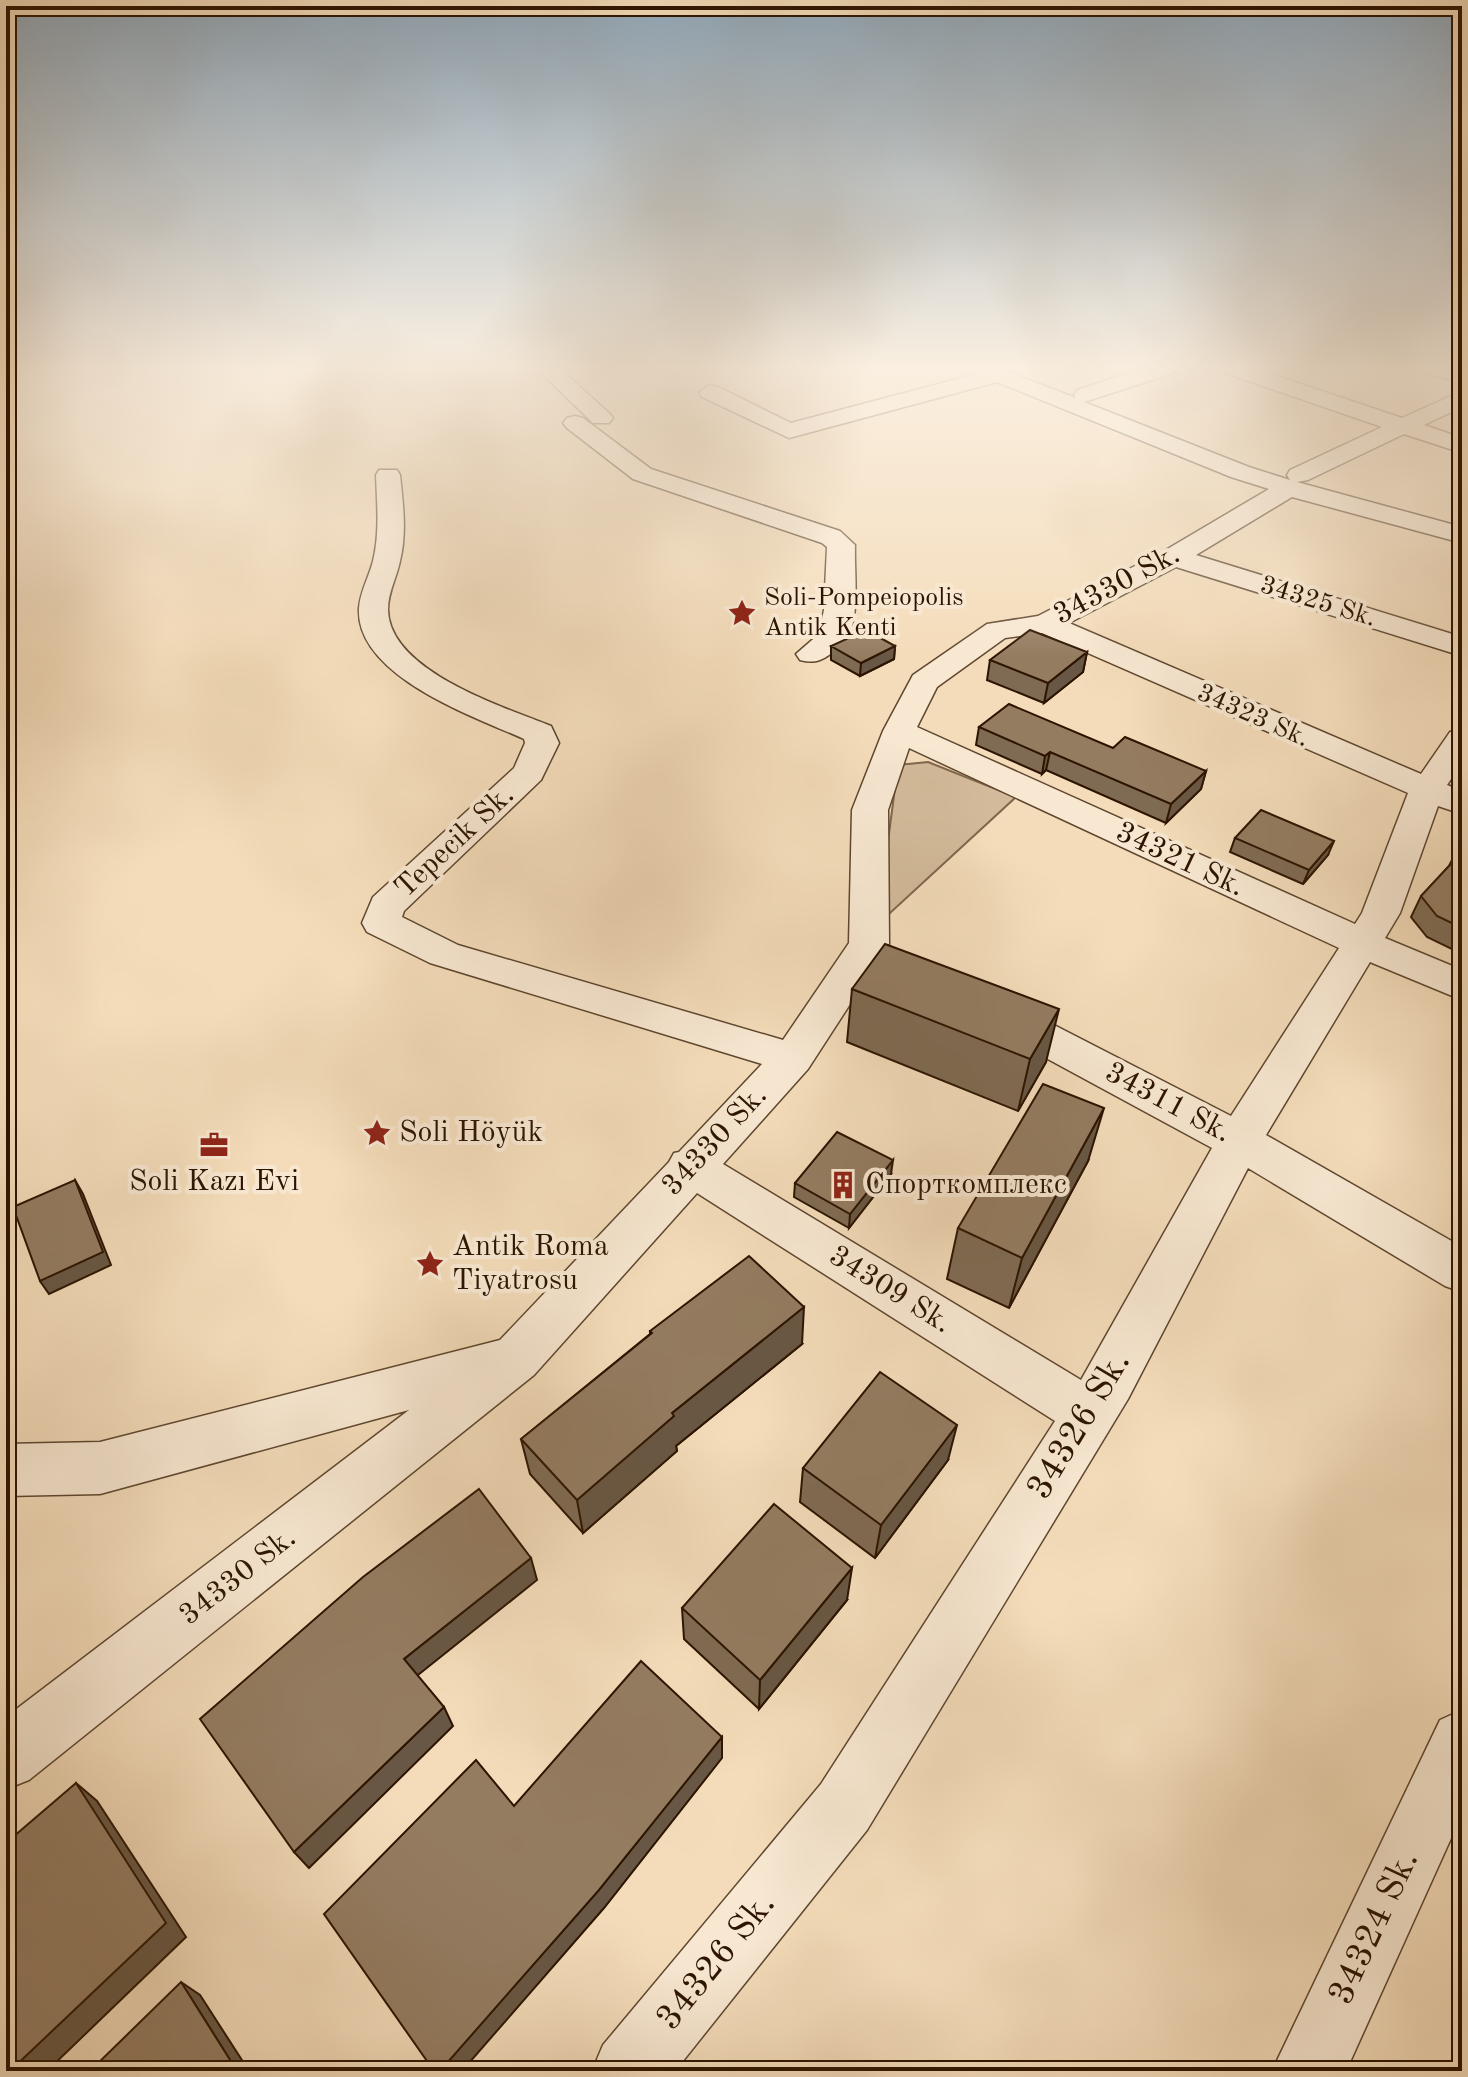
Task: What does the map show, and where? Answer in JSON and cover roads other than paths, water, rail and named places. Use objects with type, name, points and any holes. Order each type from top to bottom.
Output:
[{"type":"street","points":[[633,465],[642,474],[831,537],[841,545],[839,610],[833,638],[811,654]]},
{"type":"street","points":[[1236,465],[1462,535]]},
{"type":"street","points":[[1255,465],[1294,482],[1462,519]]},
{"type":"street","name":"34330 Sk.","points":[[6,1757],[516,1359],[690,1166],[793,1058],[883,952],[870,810],[899,731],[924,682],[997,630],[1045,624],[1174,557],[1294,482],[1327,465]]},
{"type":"street","name":"Tepecik Sk.","points":[[388,475],[391,518],[388,558],[373,611],[379,633],[391,651],[418,678],[539,733],[542,743],[529,773],[386,906],[381,923],[444,954],[793,1058]]},
{"type":"street","name":"34325 Sk.","points":[[1174,557],[1462,647]]},
{"type":"street","name":"34323 Sk.","points":[[1045,624],[1444,798]]},
{"type":"street","name":"34321 Sk.","points":[[899,731],[1462,986]]},
{"type":"street","name":"34326 Sk.","points":[[632,2070],[844,1807],[1089,1414],[1239,1141],[1381,913],[1444,798],[1462,739]]},
{"type":"street","name":"34311 Sk.","points":[[965,996],[1239,1141],[1462,1271]]},
{"type":"street","name":"34309 Sk.","points":[[690,1166],[1089,1414]]},
{"type":"street","points":[[6,1470],[100,1468],[516,1359]]},
{"type":"street","name":"34324 Sk.","points":[[1309,2071],[1462,1742]]},
{"type":"place","name":"Soli-Pompeiopolis Antik Kenti","points":[[742,613]]},
{"type":"place","name":"Soli Höyük","points":[[377,1133]]},
{"type":"place","name":"Soli Kazı Evi","points":[[214,1145]]},
{"type":"place","name":"Спорткомплекс","points":[[843,1185]]},
{"type":"place","name":"Antik Roma Tiyatrosu","points":[[430,1264]]}]
